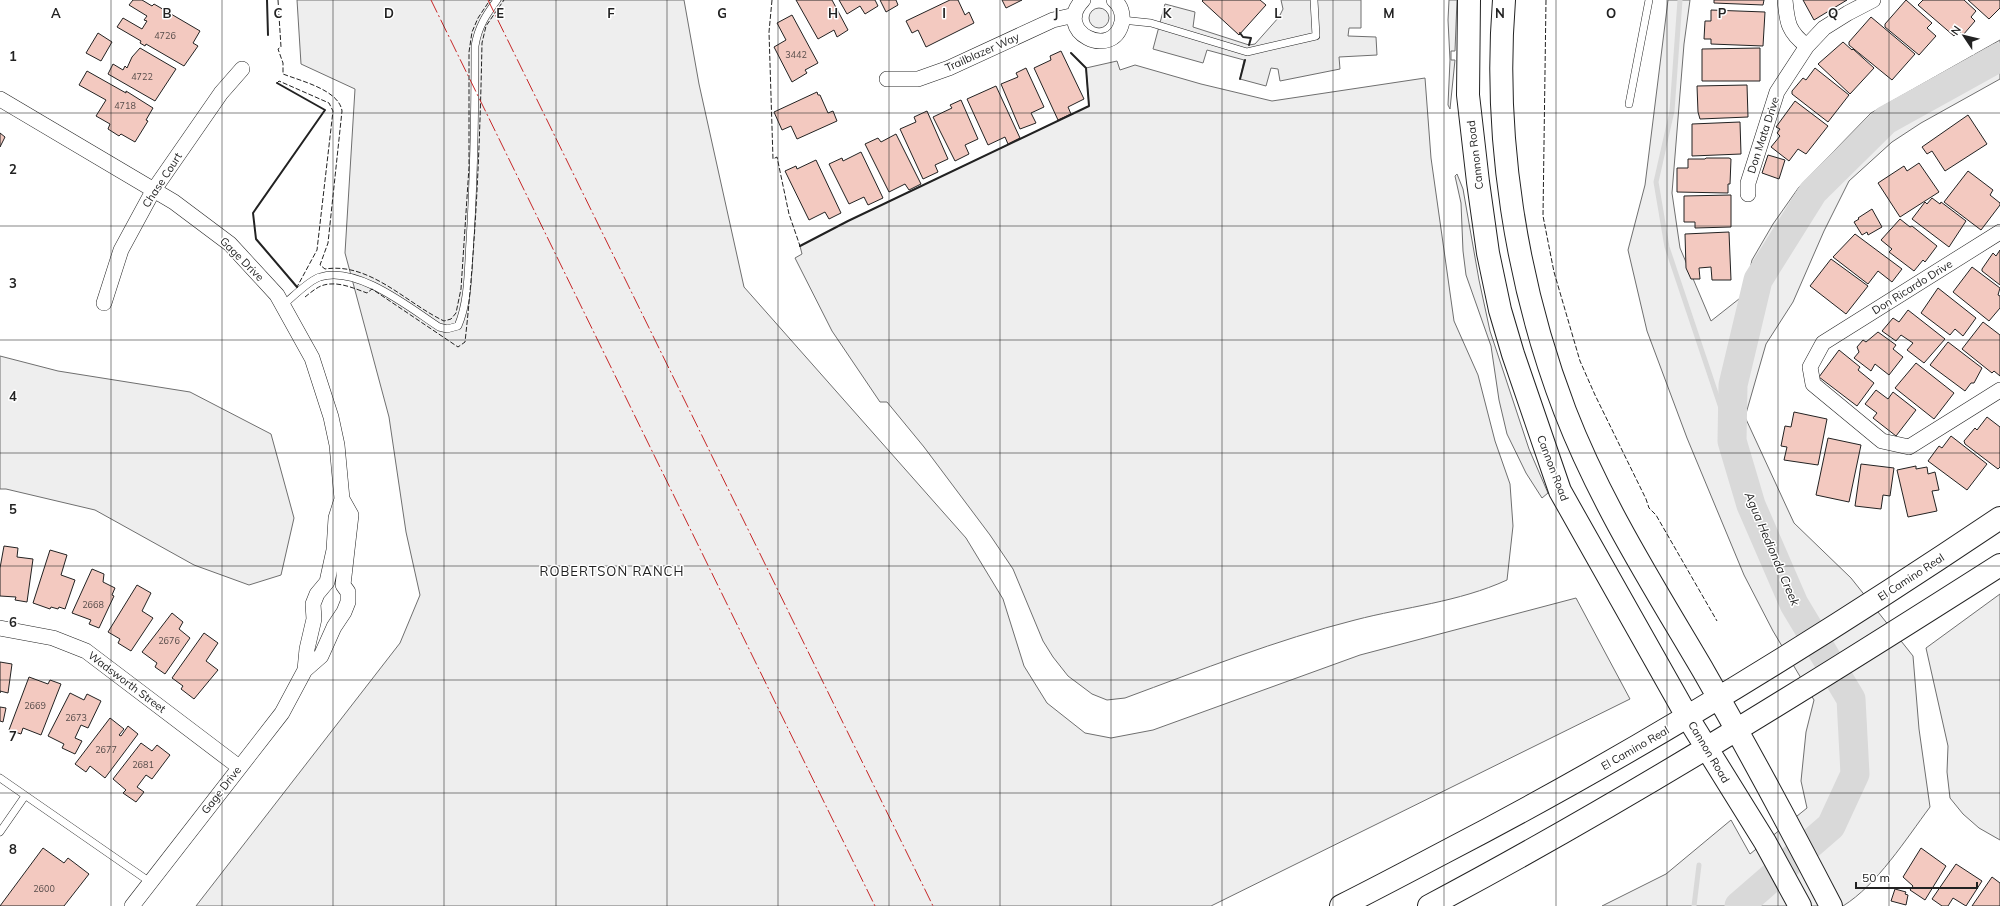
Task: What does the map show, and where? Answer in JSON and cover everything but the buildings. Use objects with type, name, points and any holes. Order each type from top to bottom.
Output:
[{"type":"main road","name":"Cannon Road","points":[[1469,0],[1468,96],[1488,253],[1500,310],[1513,354],[1560,491],[1688,718],[1765,842],[1800,906]]},
{"type":"main road","points":[[1504,0],[1501,75],[1508,180],[1522,261],[1542,346],[1566,412],[1622,535],[1737,731],[1788,823],[1831,906]]},
{"type":"main road","name":"El Camino Real","points":[[1340,906],[1570,785],[1688,718],[1859,611],[2000,518]]},
{"type":"main road","points":[[1429,906],[1490,874],[1737,731],[2000,565]]},
{"type":"street","points":[[1083,0],[1076,9],[1075,15],[1078,30],[1083,35],[1096,41],[1104,41],[1116,34],[1122,20],[1122,13],[1117,1]]},
{"type":"street","points":[[1785,0],[1788,24],[1797,38],[1807,46]]},
{"type":"street","name":"Don Mata Drive","points":[[1748,194],[1748,183],[1777,92],[1807,46],[1824,28],[1873,0]]},
{"type":"street","name":"Trailblazer Way","points":[[887,79],[918,79],[949,68],[1053,20],[1075,15]]},
{"type":"street","name":"Chase Court","points":[[104,303],[121,250],[153,191],[220,93],[242,69]]},
{"type":"street","name":"Gage Drive","points":[[0,99],[153,191],[174,202],[230,244],[277,295],[312,358],[331,417],[337,445],[342,500],[336,518],[334,550],[327,582],[317,594],[313,604],[314,619],[307,650],[305,670]]},
{"type":"street","name":"Don Ricardo Drive","points":[[2000,232],[1823,343],[1810,367],[1813,384],[1882,441],[1909,447],[2000,390]]},
{"type":"street","name":"Gage Drive","points":[[132,906],[282,713],[305,670],[321,656],[334,627],[344,612],[348,602],[348,592],[343,585],[351,515],[342,500]]},
{"type":"street","points":[[327,582],[343,585]]},
{"type":"street","name":"Wadsworth Street","points":[[0,628],[53,638],[86,651],[239,767]]},
{"type":"lane","points":[[283,305],[320,277],[343,276],[369,283],[439,326],[447,329],[458,326],[462,317],[467,287],[475,131],[475,46],[477,32],[497,0]]},
{"type":"lane","points":[[1122,20],[1151,23],[1247,52],[1316,36],[1314,0]]},
{"type":"lane","points":[[1629,104],[1650,0]]},
{"type":"lane","points":[[0,778],[150,882]]},
{"type":"lane","points":[[0,832],[25,796]]},
{"type":"shaded area","points":[[297,0],[684,0],[699,84],[744,287],[966,538],[1003,599],[1024,666],[1047,703],[1085,733],[1111,738],[1153,730],[1360,655],[1576,598],[1630,699],[1211,906],[196,906],[400,643],[420,595],[406,532],[389,417],[345,253],[355,89],[301,64]]},
{"type":"shaded area","points":[[1281,0],[1361,0],[1361,28],[1349,28],[1348,36],[1376,37],[1377,55],[1339,57],[1340,69],[1280,81],[1278,69],[1271,68],[1266,86],[1240,79],[1244,60],[1207,50],[1203,63],[1153,49],[1165,4],[1195,12],[1193,27],[1249,45],[1255,44],[1279,17],[1283,9]]},
{"type":"shaded area","points":[[1449,0],[1457,0],[1455,51],[1451,51],[1451,60],[1455,60],[1450,109],[1448,105],[1450,60],[1448,20]]},
{"type":"shaded area","points":[[1668,0],[1690,0],[1684,44],[1672,193],[1680,248],[1711,321],[1744,295],[1752,260],[1773,224],[1799,187],[1871,113],[2000,40],[2000,79],[1921,123],[1892,142],[1849,181],[1824,231],[1793,302],[1766,344],[1745,417],[1794,523],[1851,578],[1913,656],[1919,729],[1930,807],[1879,874],[1856,897],[1843,906],[1602,906],[1666,874],[1731,820],[1750,854],[1807,808],[1801,781],[1806,732],[1814,700],[1773,631],[1744,575],[1687,438],[1647,331],[1628,250],[1645,185]]},
{"type":"shaded area","points":[[1095,8],[1103,8],[1109,14],[1109,22],[1103,28],[1095,28],[1089,22],[1089,14]]},
{"type":"shaded area","points":[[1117,61],[1120,70],[1135,65],[1201,84],[1272,101],[1425,78],[1431,158],[1454,321],[1478,375],[1495,441],[1510,484],[1513,526],[1507,580],[1470,594],[1374,615],[1296,637],[1239,656],[1125,698],[1107,700],[1092,694],[1068,676],[1053,657],[1043,641],[1013,569],[990,535],[924,447],[887,402],[880,402],[832,331],[795,258],[802,254],[800,246],[848,221],[1089,106],[1086,68]]},
{"type":"shaded area","points":[[1457,174],[1463,189],[1479,280],[1490,331],[1529,449],[1548,493],[1542,498],[1526,473],[1507,434],[1499,400],[1491,346],[1466,275],[1463,251],[1461,203],[1455,176]]},
{"type":"shaded area","points":[[0,356],[58,371],[190,392],[271,434],[294,518],[281,575],[249,585],[194,565],[95,510],[6,489],[0,489]]},
{"type":"shaded area","points":[[2000,594],[2000,840],[1979,828],[1963,814],[1950,798],[1947,772],[1948,746],[1926,648]]},
{"type":"waterway","points":[[1680,0],[1672,111],[1656,182],[1667,247],[1732,441]]},
{"type":"waterway","name":"Agua Hedionda Creek","points":[[1739,906],[1831,826],[1855,774],[1851,699],[1794,604],[1751,505],[1732,441],[1733,385],[1758,280],[1813,192],[1886,120],[2000,57]]},
{"type":"waterway","points":[[1694,906],[1699,865]]},
{"type":"fence","points":[[278,0],[281,47],[278,49],[283,63],[283,74],[309,83],[327,92],[334,97],[342,111],[328,243],[320,265],[325,269],[341,268],[372,278],[444,321],[451,319],[456,313],[461,289],[469,167],[469,52],[472,32],[478,18],[490,0]]},
{"type":"fence","points":[[305,297],[317,288],[327,284],[344,285],[367,293],[372,289],[458,347],[465,342],[477,193],[482,43],[486,26],[504,0]]},
{"type":"fence","points":[[772,0],[769,32],[773,159],[777,157],[789,214],[800,246]]},
{"type":"fence","points":[[1546,0],[1543,216],[1554,272],[1580,361],[1595,395],[1649,508],[1656,515],[1717,621]]},
{"type":"fence","points":[[277,83],[279,81],[329,103],[333,111],[317,250],[297,287]]},
{"type":"wall","points":[[267,0],[268,35]]},
{"type":"wall","points":[[1240,33],[1243,37],[1251,38],[1249,45]]},
{"type":"wall","points":[[800,246],[848,221],[1089,106],[1086,68],[1071,53]]},
{"type":"wall","points":[[1240,79],[1245,60]]},
{"type":"wall","points":[[277,83],[325,110],[253,213],[256,239],[297,287]]},
{"type":"power","points":[[431,0],[875,906]]},
{"type":"power","points":[[488,0],[933,906]]},
{"type":"district","name":"ROBERTSON RANCH","points":[[612,571]]}]
